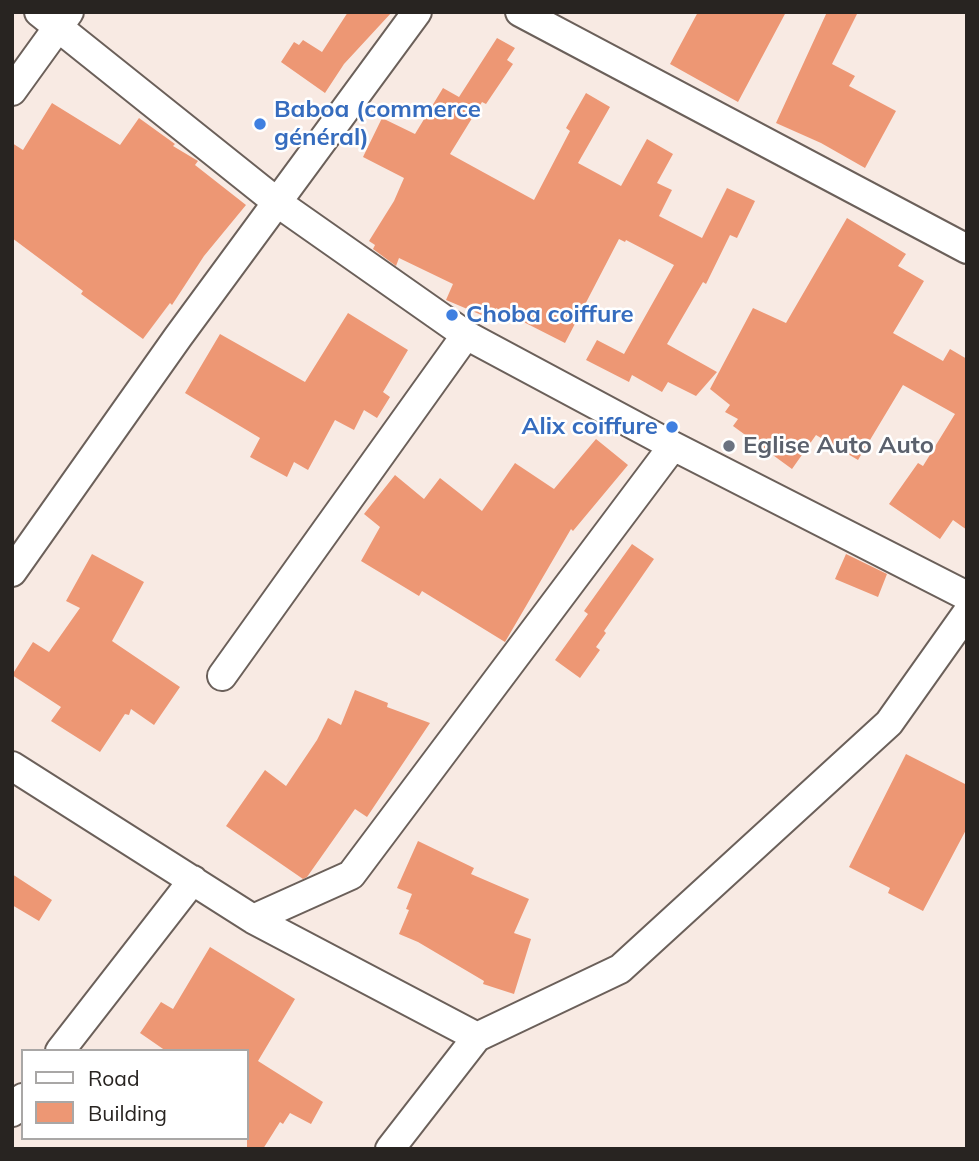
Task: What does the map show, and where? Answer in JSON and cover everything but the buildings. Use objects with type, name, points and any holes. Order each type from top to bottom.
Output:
[{"type":"street","points":[[12,572],[177,337],[417,12]]},
{"type":"street","points":[[520,12],[967,248]]},
{"type":"street","points":[[12,91],[55,17],[278,203],[466,335],[673,446],[967,596]]},
{"type":"street","points":[[222,676],[466,335]]},
{"type":"street","points":[[253,919],[351,875],[673,446]]},
{"type":"street","points":[[390,1149],[477,1037],[620,969],[889,723],[967,613]]},
{"type":"street","points":[[12,766],[253,919],[477,1037]]},
{"type":"street","points":[[62,1049],[193,880]]},
{"type":"place","name":"Baboa (commerce général)","points":[[260,124]]},
{"type":"place","name":"Choba coiffure","points":[[452,315]]},
{"type":"place","name":"Alix coiffure","points":[[672,427]]},
{"type":"place","name":"Eglise Auto Auto","points":[[729,446]]}]
